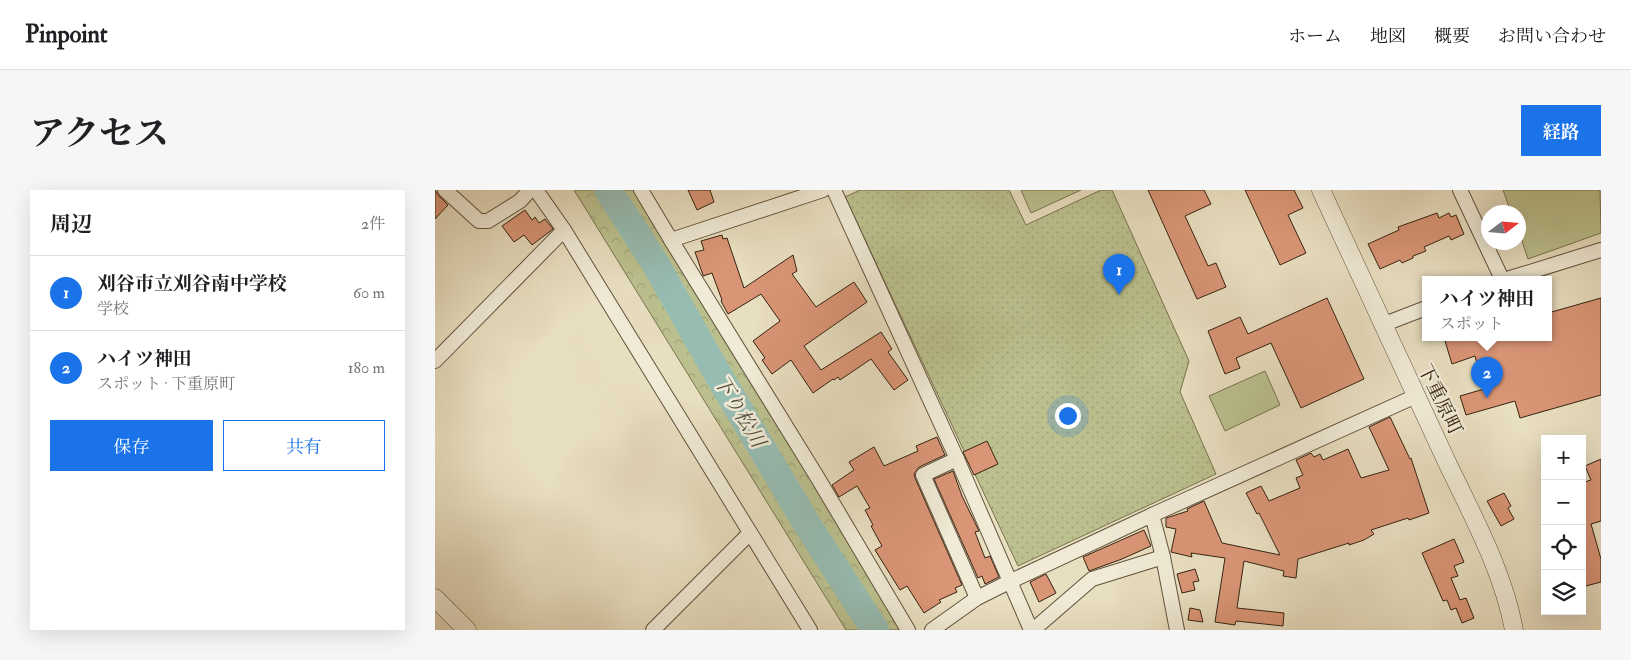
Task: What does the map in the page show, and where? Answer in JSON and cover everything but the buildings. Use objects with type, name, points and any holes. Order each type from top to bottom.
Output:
[{"type":"street","points":[[445,190],[479,221],[488,221],[520,201],[529,190]]},
{"type":"street","points":[[536,190],[564,230],[810,630]]},
{"type":"street","points":[[641,190],[908,630]]},
{"type":"street","points":[[671,240],[792,195],[823,190]]},
{"type":"street","points":[[834,190],[957,458],[1032,630],[1092,579],[1163,557]]},
{"type":"street","name":"下重原町","points":[[1321,190],[1382,325],[1492,558],[1511,614],[1514,630]]},
{"type":"street","points":[[1460,190],[1501,276]]},
{"type":"street","points":[[435,361],[564,230]]},
{"type":"street","points":[[1517,276],[1601,250]]},
{"type":"street","points":[[1382,325],[1422,310]]},
{"type":"street","points":[[932,630],[977,598],[1011,581],[1416,396]]},
{"type":"street","points":[[957,458],[923,475],[977,598]]},
{"type":"street","points":[[1152,515],[1163,557],[1177,630]]},
{"type":"street","points":[[653,630],[750,533]]},
{"type":"street","points":[[435,598],[467,630]]},
{"type":"green space","points":[[574,190],[641,190],[908,630],[846,630]]},
{"type":"green space","points":[[860,190],[1009,190],[1026,225],[1101,190],[1112,190],[1189,361],[1180,392],[1216,474],[1018,566],[845,197]]},
{"type":"green space","points":[[1021,190],[1081,190],[1031,213]]},
{"type":"green space","points":[[1503,190],[1600,190],[1601,233],[1528,259],[1525,250],[1526,205],[1508,205]]},
{"type":"green space","points":[[1265,371],[1280,405],[1225,431],[1209,396]]},
{"type":"waterway","name":"下り松川","points":[[608,190],[655,263],[717,373],[807,524],[875,630]]},
{"type":"place","name":"刈谷市立刈谷南中学校","points":[[1119,295]]},
{"type":"place","name":"ハイツ神田","points":[[1487,398]]}]
